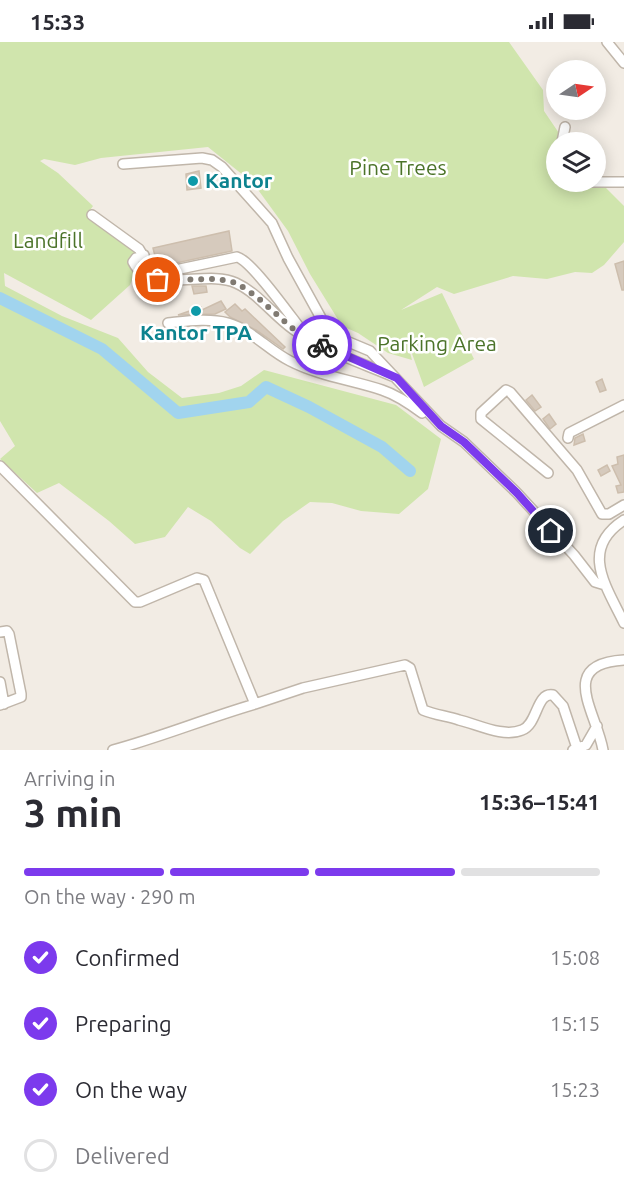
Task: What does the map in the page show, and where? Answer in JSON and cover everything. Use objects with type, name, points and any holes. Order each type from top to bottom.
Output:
[{"type":"street","points":[[607,42],[624,63]]},
{"type":"street","points":[[564,132],[565,127]]},
{"type":"street","points":[[123,164],[202,158],[212,160],[222,167],[272,223],[288,258],[327,327],[339,338],[370,351],[441,426]]},
{"type":"street","points":[[606,182],[624,182]]},
{"type":"street","points":[[92,214],[139,249],[151,269],[160,273],[241,258],[256,272],[307,338]]},
{"type":"street","points":[[144,255],[133,262],[136,268],[146,275],[158,280],[218,279],[237,283],[307,338],[397,378]]},
{"type":"street","points":[[168,323],[205,320],[225,322],[240,327],[278,355],[292,362],[339,379],[384,391],[404,400],[464,442],[502,478],[574,555],[595,582],[605,585]]},
{"type":"street","points":[[548,473],[481,419],[482,414],[506,390],[577,470],[602,514],[609,514],[624,505]]},
{"type":"street","points":[[568,438],[569,433],[624,405]]},
{"type":"street","points":[[0,466],[135,602],[140,602],[197,578],[204,580],[255,704]]},
{"type":"street","points":[[624,520],[607,534],[599,550],[599,561],[605,585],[624,623]]},
{"type":"street","points":[[0,632],[7,631],[9,634],[21,697],[2,704],[0,682]]},
{"type":"street","points":[[603,750],[597,726],[585,696],[585,680],[588,674],[600,664],[624,660]]},
{"type":"street","points":[[113,750],[154,739],[202,720],[303,688],[405,665],[410,668],[423,710],[490,729],[510,732],[522,730],[528,726],[535,717],[544,696],[548,694],[553,695],[563,706],[574,749],[586,745],[597,726]]},
{"type":"green space","points":[[0,42],[509,42],[543,90],[546,120],[550,120],[558,132],[546,132],[546,192],[606,192],[606,188],[624,206],[624,242],[604,265],[592,273],[575,272],[547,279],[513,276],[454,294],[437,287],[401,310],[442,293],[474,359],[424,387],[406,337],[412,360],[388,353],[358,333],[342,326],[310,274],[288,231],[253,183],[208,147],[101,158],[75,165],[44,159],[40,161],[58,173],[93,206],[88,213],[138,249],[136,269],[130,285],[91,320],[4,273],[5,286],[62,316],[118,338],[148,372],[182,398],[219,393],[241,386],[264,370],[396,405],[441,439],[428,489],[399,514],[361,511],[332,503],[310,502],[283,521],[250,554],[240,548],[211,521],[188,507],[165,537],[135,544],[59,483],[37,493],[0,459],[15,446],[0,421]]},
{"type":"building","name":"Kantor","points":[[199,171],[201,188],[187,190],[186,174]]},
{"type":"building","points":[[229,231],[232,251],[162,266],[157,264],[153,248]]},
{"type":"building","points":[[624,261],[624,290],[622,290],[615,264]]},
{"type":"building","points":[[192,286],[206,286],[207,292],[194,294]]},
{"type":"building","name":"Kantor TPA","points":[[221,301],[226,309],[215,314],[178,315],[201,307],[202,310]]},
{"type":"building","points":[[235,304],[242,311],[245,309],[285,347],[283,349],[256,330],[230,317],[225,312]]},
{"type":"building","points":[[602,379],[606,390],[600,392],[596,382]]},
{"type":"building","points":[[532,395],[541,407],[535,411],[526,400]]},
{"type":"building","points":[[549,414],[556,424],[550,429],[543,419]]},
{"type":"building","points":[[583,434],[585,441],[574,445],[575,438]]},
{"type":"building","points":[[624,455],[624,492],[618,493],[616,486],[621,485],[612,466],[618,464],[617,457]]},
{"type":"building","points":[[607,465],[610,471],[601,476],[598,470]]},
{"type":"waterway","points":[[0,298],[102,349],[178,413],[249,402],[266,387],[309,407],[382,447],[410,471]]},
{"type":"way so far","points":[[158,280],[218,279],[237,283],[257,297],[292,328],[322,345]]},
{"type":"place","name":"Kantor","points":[[193,181]]},
{"type":"place","name":"Kantor TPA","points":[[196,311]]},
{"type":"route","points":[[322,345],[397,378],[411,396],[441,426],[464,442],[517,493],[551,531]]},
{"type":"park label","name":"Pine Trees","points":[[398,168]]},
{"type":"park label","name":"Landfill","points":[[48,241]]},
{"type":"park label","name":"Parking Area","points":[[437,344]]}]
